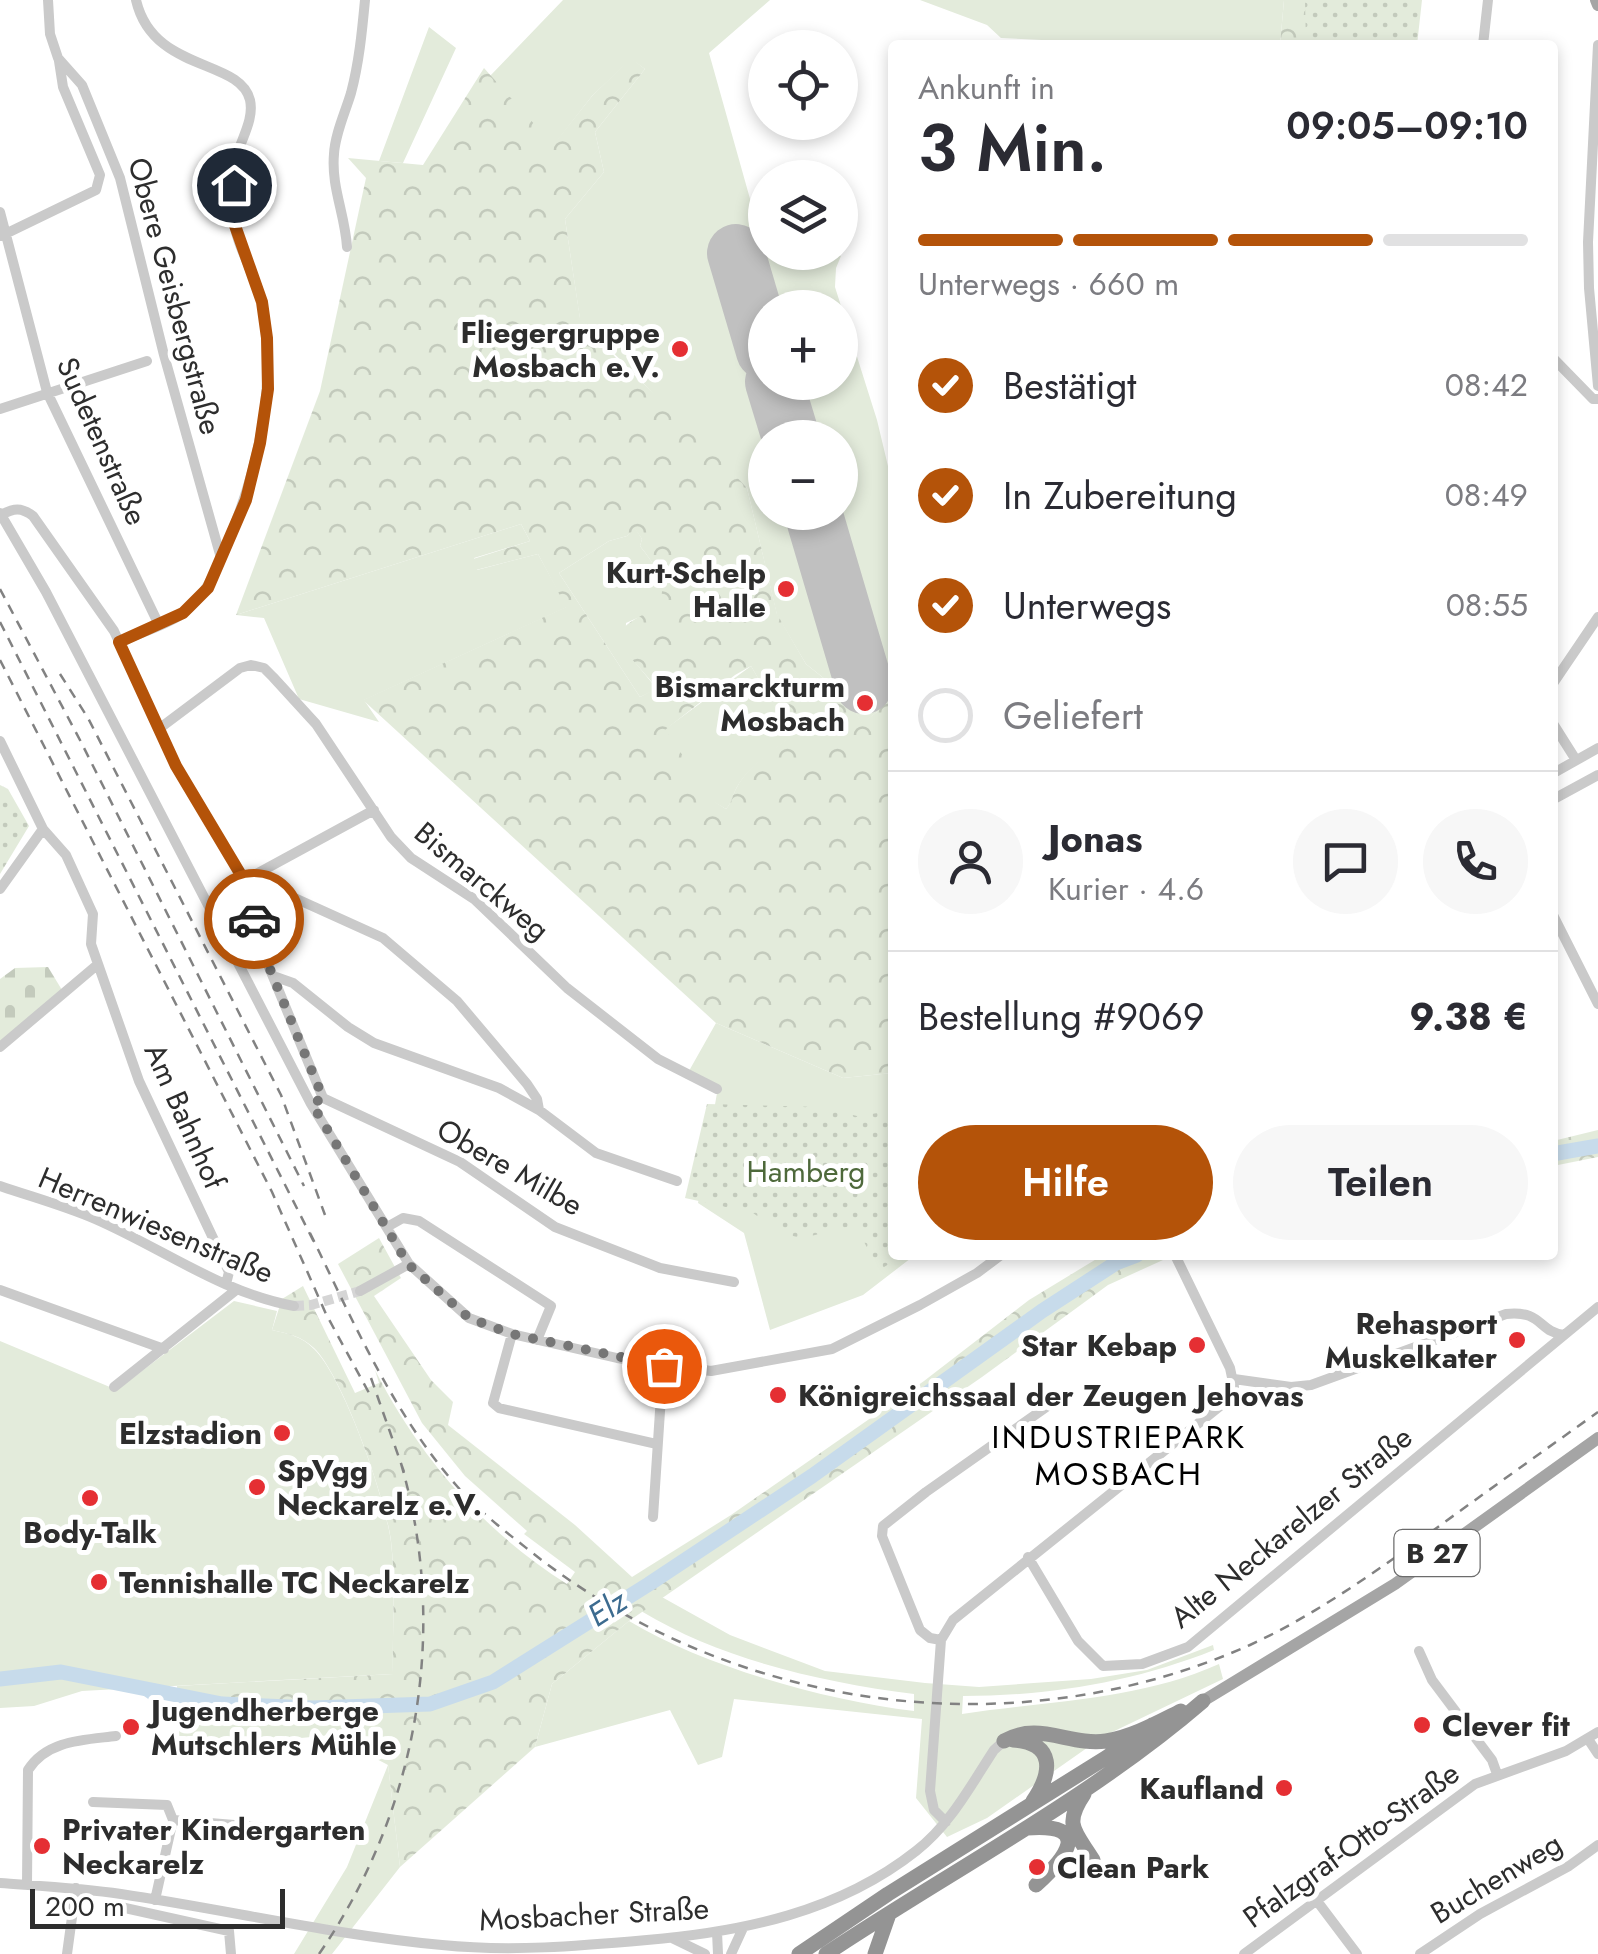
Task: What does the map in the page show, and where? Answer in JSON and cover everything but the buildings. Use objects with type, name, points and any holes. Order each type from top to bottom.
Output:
[{"type":"highway","name":"B 27","points":[[799,1954],[1108,1758],[1152,1725],[1202,1701]]},
{"type":"highway","name":"B 27","points":[[826,1954],[1130,1761],[1202,1701]]},
{"type":"highway","points":[[1004,1741],[1017,1733],[1038,1731],[1074,1740],[1109,1741],[1152,1725]]},
{"type":"highway","points":[[1004,1741],[1029,1742],[1044,1753],[1048,1764],[1044,1784],[1030,1805]]},
{"type":"highway","points":[[1086,1790],[1072,1812],[1071,1825],[1093,1860]]},
{"type":"highway","points":[[1024,1829],[1055,1828],[1065,1834],[1069,1845],[1065,1857],[1036,1885],[1073,1861],[1080,1838]]},
{"type":"highway","points":[[875,1954],[891,1911]]},
{"type":"main road","name":"B 27","points":[[1202,1701],[1395,1584],[1598,1438]]},
{"type":"street","name":"Obere Geisbergstraße","points":[[48,0],[50,34],[58,58],[82,85],[120,178],[221,558]]},
{"type":"street","points":[[119,642],[183,613],[208,588],[246,500],[268,389],[262,302],[232,217],[238,153],[248,124],[250,101],[243,87],[230,76],[173,53],[161,44],[141,18],[136,0]]},
{"type":"street","points":[[347,246],[346,218],[333,185],[334,149],[352,90],[362,39],[364,0]]},
{"type":"street","points":[[1484,40],[1488,0]]},
{"type":"street","points":[[1598,45],[1588,242],[1598,386]]},
{"type":"street","points":[[3,235],[96,190],[100,174],[64,88],[58,58]]},
{"type":"street","name":"Sudetenstraße","points":[[0,212],[47,392],[159,625]]},
{"type":"street","points":[[0,409],[148,361]]},
{"type":"street","points":[[1558,363],[1593,399],[1598,399]]},
{"type":"street","points":[[312,1104],[323,1098],[262,950],[244,880],[176,766],[119,642],[33,516],[23,508],[0,514],[55,609],[312,1104],[408,1264],[469,1318],[538,1340],[664,1366],[711,1371],[832,1348],[948,1289],[993,1260]]},
{"type":"street","points":[[1558,676],[1598,617]]},
{"type":"street","name":"Bismarckweg","points":[[160,728],[240,668],[264,668],[316,724],[391,837],[411,858],[474,899],[567,988],[658,1059],[717,1089]]},
{"type":"street","points":[[1558,732],[1576,760]]},
{"type":"street","name":"Am Bahnhof","points":[[0,742],[43,829],[66,855],[94,914],[91,944],[139,1081],[229,1272],[231,1287]]},
{"type":"street","points":[[1558,770],[1598,748]]},
{"type":"street","points":[[1558,797],[1598,775]]},
{"type":"street","points":[[244,880],[374,810]]},
{"type":"street","points":[[0,889],[43,829]]},
{"type":"street","points":[[244,880],[257,881],[382,938],[457,1001],[527,1084],[537,1099],[538,1110]]},
{"type":"street","points":[[1558,925],[1598,1004]]},
{"type":"street","points":[[0,1046],[97,965]]},
{"type":"street","points":[[276,977],[292,982],[348,1028],[374,1043],[499,1088],[538,1110],[596,1154],[677,1181]]},
{"type":"street","name":"Obere Milbe","points":[[323,1098],[460,1162],[555,1227],[660,1268],[734,1282]]},
{"type":"street","name":"Herrenwiesenstraße","points":[[0,1186],[94,1218],[231,1287],[266,1301],[294,1306]]},
{"type":"street","points":[[388,1227],[403,1218],[418,1221],[551,1306],[538,1340]]},
{"type":"street","points":[[946,1822],[934,1810],[930,1791],[940,1640],[953,1620],[1230,1398],[1234,1379],[1177,1260]]},
{"type":"street","points":[[360,1291],[408,1264]]},
{"type":"street","points":[[114,1386],[164,1349],[231,1287]]},
{"type":"street","points":[[0,1290],[164,1349]]},
{"type":"street","name":"Alte Neckarelzer Straße","points":[[1028,1557],[1078,1641],[1103,1666],[1142,1664],[1169,1655],[1198,1640],[1598,1307]]},
{"type":"street","points":[[1234,1379],[1292,1388],[1311,1385],[1506,1314],[1523,1312],[1555,1334],[1564,1335]]},
{"type":"street","points":[[512,1334],[493,1403],[499,1408],[657,1444]]},
{"type":"street","points":[[653,1517],[664,1366]]},
{"type":"street","points":[[940,1640],[920,1630],[882,1536],[884,1526],[1062,1396]]},
{"type":"street","points":[[1418,1651],[1432,1680],[1492,1760],[1498,1774]]},
{"type":"street","points":[[28,1885],[28,1770],[44,1753],[65,1743],[116,1736]]},
{"type":"street","points":[[1593,1736],[1598,1754]]},
{"type":"street","name":"Pfalzgraf-Otto-Straße","points":[[1244,1954],[1476,1784],[1593,1736]]},
{"type":"street","name":"Mosbacher Straße","points":[[0,1883],[76,1888],[442,1945],[504,1949],[722,1931],[783,1918],[840,1896],[905,1860],[946,1822],[1004,1741]]},
{"type":"street","points":[[93,1802],[167,1805],[173,1820],[156,1900]]},
{"type":"street","points":[[173,1820],[331,1833]]},
{"type":"street","name":"Buchenweg","points":[[1420,1954],[1480,1914],[1570,1866],[1598,1846]]},
{"type":"street","points":[[66,1954],[76,1888]]},
{"type":"street","points":[[1317,1900],[1357,1954]]},
{"type":"street","points":[[116,1906],[229,1931],[231,1954]]},
{"type":"street","points":[[730,1954],[743,1928]]},
{"type":"street","points":[[722,1931],[730,1954]]},
{"type":"street","points":[[718,1954],[722,1931]]},
{"type":"street","points":[[671,1938],[705,1954]]},
{"type":"green space","points":[[563,0],[770,0],[709,53],[748,192],[748,270],[836,270],[836,290],[748,290],[748,400],[858,400],[858,360],[888,466],[888,692],[881,693],[877,712],[862,724],[846,696],[806,664],[777,615],[757,530],[858,530],[858,420],[748,420],[748,492],[580,319],[565,219],[604,172],[595,132],[645,69],[631,59],[592,96],[553,146],[490,76]]},
{"type":"green space","points":[[920,0],[1284,0],[1280,40],[1001,38],[987,25]]},
{"type":"green space","points":[[1284,0],[1418,0],[1415,40],[1280,40]]},
{"type":"green space","points":[[1305,0],[1422,0],[1418,40],[1306,40]]},
{"type":"green space","points":[[429,27],[456,48],[403,163],[379,161]]},
{"type":"green space","points":[[631,58],[645,69],[595,132],[604,172],[565,219],[580,318],[747,488],[748,530],[757,530],[777,614],[806,664],[846,696],[862,723],[877,712],[880,692],[888,691],[888,1073],[843,1078],[716,1023],[363,700],[566,607],[538,554],[476,570],[473,559],[530,541],[521,524],[236,615],[320,391],[366,178],[348,158],[423,165],[484,68],[553,145],[592,96]],"holes":[[[635,529],[642,539],[640,546],[662,586],[659,602],[620,633],[624,650],[657,688],[640,697],[559,573]],[[751,666],[791,736],[761,759],[737,787],[726,809],[715,802],[665,730]]]},
{"type":"green space","points":[[521,524],[530,541],[474,558],[477,570],[538,554],[567,607],[364,700],[379,722],[299,699],[264,618],[236,615]]},
{"type":"green space","points":[[635,528],[642,539],[640,546],[662,584],[661,600],[653,610],[626,623],[625,650],[657,689],[640,697],[559,573]]},
{"type":"green space","points":[[751,666],[792,736],[748,773],[726,809],[714,802],[664,730]]},
{"type":"green space","points":[[0,785],[8,789],[29,826],[0,874]]},
{"type":"green space","points":[[48,967],[62,990],[0,1042],[0,979],[15,968]]},
{"type":"green space","points":[[716,1023],[843,1078],[888,1073],[888,1260],[908,1260],[863,1295],[770,1330],[744,1233],[698,1203],[717,1093],[685,1078]]},
{"type":"green space","name":"Hamberg","points":[[707,1104],[820,1107],[857,1116],[888,1112],[888,1260],[896,1260],[879,1270],[855,1225],[803,1238],[783,1234],[753,1213],[685,1198]]},
{"type":"green space","points":[[1598,1130],[1598,1157],[1558,1165],[1558,1140]]},
{"type":"green space","points":[[379,1238],[401,1278],[374,1296],[431,1380],[453,1402],[448,1425],[575,1525],[632,1577],[731,1515],[924,1381],[1029,1300],[1095,1260],[1163,1260],[1108,1285],[629,1621],[552,1684],[535,1747],[400,1867],[388,1765],[331,1735],[180,1750],[177,1686],[393,1674],[391,1541],[372,1469],[350,1411],[325,1363],[304,1341],[272,1330],[282,1299],[303,1286],[355,1393],[379,1383],[375,1370],[433,1462],[481,1516],[567,1584],[575,1572],[524,1534],[527,1531],[465,1476],[422,1423],[338,1264]]},
{"type":"green space","name":"SpVgg Neckarelz e.V.","points":[[234,1301],[277,1311],[272,1330],[299,1338],[314,1349],[350,1411],[372,1470],[391,1542],[393,1674],[82,1691],[34,1706],[0,1708],[0,1341],[117,1390]]},
{"type":"green space","points":[[660,1596],[730,1635],[825,1671],[925,1683],[979,1687],[1091,1679],[1147,1670],[1213,1645],[1214,1650],[1122,1679],[1059,1690],[963,1696],[962,1714],[1125,1692],[1219,1664],[1223,1679],[1104,1736],[987,1818],[947,1837],[916,1798],[922,1719],[734,1699],[722,1757],[698,1765],[670,1710],[535,1747],[552,1684],[629,1621],[693,1653],[767,1679],[843,1699],[914,1711],[914,1694],[808,1675],[705,1643],[641,1611]]},
{"type":"green space","points":[[388,1765],[400,1867],[332,1954],[294,1954],[347,1867]]},
{"type":"waterway","name":"Elz","points":[[1558,1153],[1598,1146]]},
{"type":"waterway","name":"Elz","points":[[0,1679],[61,1672],[222,1704],[312,1708],[430,1704],[493,1682],[812,1476],[1042,1311],[1124,1260]]},
{"type":"waterway","points":[[134,1687],[168,1712]]},
{"type":"runway","points":[[736,253],[748,294]]},
{"type":"runway","points":[[779,400],[786,420]]},
{"type":"runway","points":[[818,530],[864,685]]},
{"type":"tunnel","points":[[294,1306],[360,1291]]},
{"type":"railway","points":[[0,589],[304,1186]]},
{"type":"railway","points":[[0,622],[315,1244]]},
{"type":"railway","points":[[0,660],[272,1192],[326,1314],[369,1393]]},
{"type":"railway","points":[[60,674],[88,718],[281,1095],[325,1215]]},
{"type":"railway","points":[[310,1233],[375,1364],[412,1427],[456,1485],[506,1532],[618,1611],[703,1652],[791,1681],[883,1699],[976,1704],[1069,1697],[1161,1677],[1250,1645],[1365,1578],[1598,1412]]},
{"type":"railway","points":[[371,1378],[404,1472]]},
{"type":"railway","points":[[319,1954],[353,1899],[380,1840],[401,1779],[415,1716],[422,1652],[422,1588],[415,1524],[400,1460]]},
{"type":"way so far","points":[[254,919],[262,950],[323,1098],[312,1104],[408,1264],[428,1285],[483,1326],[664,1366]]},
{"type":"place","name":"Fliegergruppe Mosbach e.V.","points":[[680,349]]},
{"type":"place","name":"Kurt-Schelp Halle","points":[[786,589]]},
{"type":"place","name":"Bismarckturm Mosbach","points":[[865,703]]},
{"type":"place","name":"Rehasport Muskelkater","points":[[1517,1340]]},
{"type":"place","name":"Star Kebap","points":[[1197,1345]]},
{"type":"place","name":"Königreichssaal der Zeugen Jehovas","points":[[778,1395]]},
{"type":"place","name":"Elzstadion","points":[[282,1433]]},
{"type":"place","name":"SpVgg Neckarelz e.V.","points":[[257,1487]]},
{"type":"place","name":"Body-Talk","points":[[90,1498]]},
{"type":"place","name":"Tennishalle TC Neckarelz","points":[[99,1582]]},
{"type":"place","name":"Clever fit","points":[[1422,1725]]},
{"type":"place","name":"Jugendherberge Mutschlers Mühle","points":[[131,1727]]},
{"type":"place","name":"Kaufland","points":[[1284,1788]]},
{"type":"place","name":"Privater Kindergarten Neckarelz","points":[[42,1846]]},
{"type":"place","name":"Clean Park","points":[[1037,1867]]},
{"type":"district","name":"INDUSTRIEPARK MOSBACH","points":[[1119,1456]]},
{"type":"route","points":[[234,185],[232,217],[262,302],[267,338],[268,389],[246,500],[208,588],[183,613],[119,642],[176,766],[244,880],[254,919]]}]
